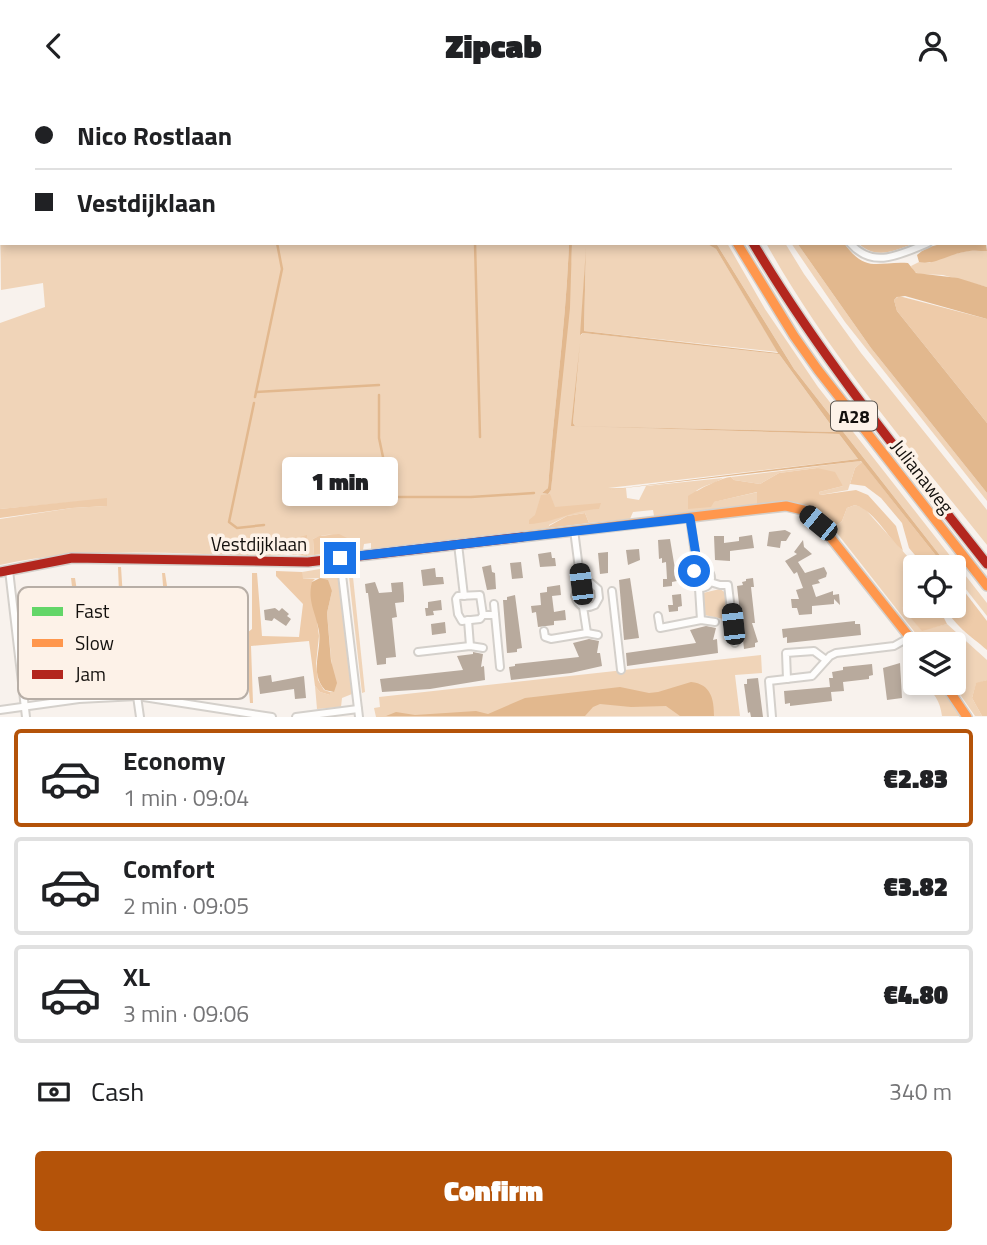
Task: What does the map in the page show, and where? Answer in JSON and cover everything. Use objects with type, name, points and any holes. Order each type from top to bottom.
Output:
[{"type":"main road","name":"Julianaweg","points":[[738,245],[818,370],[987,586]]},
{"type":"main road","name":"Julianaweg","points":[[755,247],[830,363],[987,564]]},
{"type":"main road","name":"Vestdijklaan","points":[[4,571],[72,558],[307,562],[786,506],[803,510],[818,523],[905,632]]},
{"type":"main road","points":[[952,695],[967,716]]},
{"type":"street","points":[[852,245],[862,254],[880,259],[923,245]]},
{"type":"street","points":[[690,518],[698,568]]},
{"type":"street","points":[[574,530],[581,584],[575,596],[576,601],[583,607],[591,607],[597,602],[600,593],[590,583],[581,584]]},
{"type":"street","points":[[458,544],[464,596]]},
{"type":"street","points":[[296,716],[359,713],[340,558]]},
{"type":"street","points":[[698,568],[708,571],[710,582],[706,587],[699,588],[690,579],[698,568]]},
{"type":"street","points":[[4,571],[18,662]]},
{"type":"street","points":[[710,582],[729,585],[735,643]]},
{"type":"street","points":[[699,588],[701,620]]},
{"type":"street","points":[[612,591],[621,670]]},
{"type":"street","points":[[480,595],[480,619],[462,621],[456,599],[464,596],[480,595]]},
{"type":"street","points":[[597,602],[613,603]]},
{"type":"street","points":[[494,604],[500,667]]},
{"type":"street","points":[[583,607],[587,633]]},
{"type":"street","points":[[482,615],[495,615]]},
{"type":"street","points":[[658,616],[660,628],[701,620],[715,622]]},
{"type":"street","points":[[468,621],[470,646]]},
{"type":"street","points":[[544,631],[545,637],[551,639],[587,633],[598,635]]},
{"type":"street","points":[[772,716],[769,681],[812,676],[836,653],[903,644]]},
{"type":"street","points":[[418,652],[470,646],[484,648]]},
{"type":"street","points":[[788,679],[786,653],[814,651],[826,660]]},
{"type":"street","points":[[24,699],[26,716]]},
{"type":"street","points":[[0,710],[79,699]]},
{"type":"street","points":[[151,699],[272,716]]},
{"type":"shaded area","points":[[0,245],[569,245],[548,488],[542,493],[548,494],[551,490],[563,367],[572,245],[710,245],[716,249],[778,352],[584,331],[586,249],[581,335],[583,333],[779,354],[836,432],[575,426],[573,423],[580,343],[572,426],[839,434],[858,459],[608,488],[626,488],[627,498],[639,500],[646,486],[723,478],[696,491],[713,502],[758,492],[757,504],[654,516],[653,510],[633,512],[630,519],[589,523],[585,513],[567,516],[549,525],[549,528],[371,549],[371,543],[364,544],[363,550],[359,550],[359,544],[348,539],[325,535],[313,539],[314,555],[307,556],[308,540],[286,549],[288,554],[266,556],[99,553],[0,565],[0,519],[72,508],[106,506],[107,499],[0,509],[0,323],[45,307],[43,283],[1,290]]},
{"type":"shaded area","points":[[569,245],[572,245],[570,308],[551,490],[548,494],[542,493],[548,488]]},
{"type":"shaded area","points":[[709,245],[717,245],[794,369],[940,555],[935,555],[861,461],[607,490],[858,459],[839,434],[571,426],[580,343],[573,423],[575,426],[836,432],[779,354],[583,333],[580,335],[586,248],[584,331],[778,353],[716,249]]},
{"type":"shaded area","points":[[717,245],[728,245],[765,309],[818,387],[949,555],[940,555],[794,369]]},
{"type":"shaded area","points":[[767,245],[786,245],[861,353],[987,510],[987,545],[842,361]]},
{"type":"shaded area","points":[[792,245],[798,245],[871,348],[987,493],[987,501],[845,322]]},
{"type":"shaded area","points":[[798,245],[846,245],[859,259],[866,262],[908,263],[916,273],[958,278],[987,287],[987,319],[905,296],[894,300],[897,311],[987,423],[987,493],[871,348]]},
{"type":"shaded area","points":[[861,245],[909,245],[878,253]]},
{"type":"shaded area","points":[[986,245],[987,251],[967,251],[930,262],[919,262],[917,255],[932,246]]},
{"type":"shaded area","points":[[968,251],[987,251],[987,287],[943,275],[920,274],[914,272],[911,266],[919,262],[929,263],[944,256]]},
{"type":"shaded area","points":[[899,296],[987,319],[987,423],[897,311],[894,300]]},
{"type":"shaded area","points":[[862,462],[855,468],[848,490],[820,495],[819,492],[843,486],[817,468],[779,473],[760,484],[734,480],[731,477]]},
{"type":"shaded area","points":[[862,462],[936,555],[915,555],[909,548],[902,523],[881,498],[865,486],[850,484],[855,468]]},
{"type":"shaded area","points":[[817,468],[835,472],[843,486],[819,492],[820,495],[856,490],[868,495],[896,526],[903,551],[869,513],[855,505],[847,508],[842,521],[833,528],[817,513],[799,505],[757,504],[757,492],[714,502],[711,507],[688,509],[688,496],[721,480],[731,477],[734,480],[760,484],[779,473]]},
{"type":"shaded area","points":[[550,494],[555,507],[601,503],[599,509],[529,524],[529,520],[535,515],[541,495]]},
{"type":"shaded area","points":[[107,498],[107,506],[0,518],[0,509]]},
{"type":"shaded area","points":[[855,505],[864,508],[906,555],[903,555],[903,617],[833,528],[842,521],[847,508]]},
{"type":"shaded area","points":[[585,513],[589,523],[549,528],[567,516]]},
{"type":"shaded area","points":[[339,534],[359,544],[359,550],[314,555],[313,539]]},
{"type":"shaded area","points":[[307,535],[307,556],[288,554],[286,549],[276,548],[278,543]]},
{"type":"shaded area","points":[[118,567],[121,567],[122,587],[119,587]]},
{"type":"shaded area","points":[[320,569],[339,578],[352,694],[342,698],[341,707],[317,709],[315,686],[320,692],[330,695],[330,692],[334,692],[327,613],[332,591],[320,578],[302,579],[302,572]]},
{"type":"shaded area","points":[[276,571],[302,572],[303,579],[315,579],[312,582],[319,636],[316,664],[318,680],[330,695],[320,692],[315,686],[309,641],[251,646],[253,703],[250,703],[248,632],[252,629],[252,573],[257,573],[262,636],[299,637],[303,604],[276,576]]},
{"type":"shaded area","points":[[162,573],[165,573],[167,587],[163,587]]},
{"type":"shaded area","points":[[966,576],[987,603],[987,616],[966,589]]},
{"type":"shaded area","points":[[349,577],[353,577],[365,692],[362,693]]},
{"type":"shaded area","points":[[71,578],[75,578],[76,587],[72,587]]},
{"type":"shaded area","points":[[320,578],[328,580],[332,591],[327,613],[331,661],[337,683],[334,692],[325,690],[320,683],[317,669],[319,631],[311,595],[312,582]]},
{"type":"shaded area","points":[[720,589],[726,593],[729,620],[704,615],[703,593]]},
{"type":"shaded area","points":[[966,594],[987,621],[987,650],[952,618],[966,618]]},
{"type":"shaded area","points":[[904,618],[911,618],[922,630],[947,624],[956,632],[915,632]]},
{"type":"shaded area","points":[[911,618],[944,618],[947,624],[922,631]]},
{"type":"shaded area","points":[[966,641],[987,660],[987,680],[976,684],[972,698],[982,716],[975,716],[960,695],[966,695]]},
{"type":"shaded area","points":[[761,655],[762,673],[735,675],[740,716],[376,717],[374,708],[380,707],[379,697]]},
{"type":"shaded area","points":[[987,680],[987,716],[982,716],[972,698],[976,683]]},
{"type":"shaded area","points":[[691,682],[698,683],[710,693],[714,716],[680,716],[666,706],[600,704],[585,716],[386,716],[396,712],[415,715],[476,711],[488,714],[525,698],[620,687],[649,693]]},
{"type":"shaded area","points":[[934,695],[946,695],[961,716],[942,716]]},
{"type":"building","points":[[785,530],[791,533],[786,541],[781,541],[780,548],[767,546],[769,532]]},
{"type":"building","points":[[752,535],[754,548],[730,551],[730,561],[715,560],[714,536],[724,536],[724,543],[739,541],[739,537]]},
{"type":"building","points":[[670,539],[677,581],[672,582],[672,586],[663,587],[663,579],[667,579],[666,562],[662,563],[662,558],[659,559],[658,540]]},
{"type":"building","points":[[803,540],[804,547],[812,554],[798,562],[805,573],[824,567],[827,573],[826,577],[818,580],[820,583],[812,585],[816,597],[833,591],[833,595],[839,594],[840,605],[834,599],[834,604],[812,606],[812,614],[799,615],[797,608],[792,608],[791,599],[799,599],[796,590],[803,588],[797,572],[794,574],[785,561],[797,554],[794,552]]},
{"type":"building","points":[[639,549],[640,560],[628,565],[626,550]]},
{"type":"building","points":[[551,552],[556,566],[540,567],[538,554]]},
{"type":"building","points":[[608,552],[608,573],[600,574],[598,553]]},
{"type":"building","points":[[521,562],[523,578],[512,579],[510,563]]},
{"type":"building","points":[[491,565],[492,572],[495,573],[496,589],[487,590],[482,567]]},
{"type":"building","points":[[435,568],[436,577],[443,577],[444,584],[423,586],[421,570]]},
{"type":"building","points":[[630,578],[639,638],[624,640],[619,580]]},
{"type":"building","points":[[753,578],[754,587],[751,587],[755,623],[752,623],[758,642],[755,647],[744,649],[737,586],[743,585],[742,582],[746,579]]},
{"type":"building","points":[[375,582],[379,593],[392,592],[391,583],[403,582],[404,596],[404,602],[395,603],[397,617],[392,618],[396,657],[386,658],[386,664],[377,665],[365,584]]},
{"type":"building","points":[[560,585],[561,595],[552,596],[554,612],[565,610],[566,620],[538,627],[536,612],[532,613],[531,606],[541,605],[540,593],[547,592],[547,587]]},
{"type":"building","points":[[681,594],[682,606],[678,607],[678,611],[669,612],[668,605],[673,605],[672,595]]},
{"type":"building","points":[[515,595],[522,648],[517,649],[517,652],[507,653],[503,600]]},
{"type":"building","points":[[441,600],[442,610],[433,611],[434,615],[426,616],[425,608],[428,608],[428,602]]},
{"type":"building","points":[[275,608],[279,611],[282,608],[289,614],[287,616],[291,619],[286,626],[274,618],[272,621],[265,620],[264,610]]},
{"type":"building","points":[[855,621],[855,624],[860,624],[861,635],[787,643],[787,637],[783,638],[782,629]]},
{"type":"building","points":[[445,622],[446,633],[432,635],[431,624]]},
{"type":"building","points":[[706,626],[716,628],[713,640],[717,639],[718,653],[627,666],[626,653],[696,643],[690,630]]},
{"type":"building","points":[[589,639],[599,641],[597,653],[600,653],[602,666],[571,673],[511,680],[509,667],[515,664],[579,657],[573,643]]},
{"type":"building","points":[[473,652],[483,654],[481,667],[484,666],[485,680],[430,689],[382,692],[380,679],[463,670],[457,656]]},
{"type":"building","points":[[900,663],[902,698],[887,700],[883,668]]},
{"type":"building","points":[[872,664],[873,675],[869,676],[869,679],[843,682],[844,691],[831,692],[832,701],[790,706],[790,703],[785,704],[784,691],[830,687],[829,678],[833,678],[832,672],[843,670],[843,667]]},
{"type":"building","points":[[271,675],[272,682],[304,676],[306,698],[295,699],[294,689],[260,694],[258,677]]},
{"type":"building","points":[[758,678],[763,717],[751,717],[750,712],[748,713],[744,684],[747,684],[747,679]]},
{"type":"waterway","points":[[255,397],[282,269],[277,245]]},
{"type":"waterway","points":[[475,245],[480,437]]},
{"type":"waterway","points":[[256,392],[379,385]]},
{"type":"waterway","points":[[379,395],[379,438],[391,495],[394,497],[471,497],[534,493]]},
{"type":"waterway","points":[[254,403],[229,522],[237,528],[264,525]]},
{"type":"traffic: slow","points":[[738,245],[818,370],[987,586]]},
{"type":"traffic: slow","points":[[522,537],[786,506],[803,510],[819,523],[905,632]]},
{"type":"traffic: slow","points":[[952,695],[967,717]]},
{"type":"traffic: jam","points":[[754,245],[835,368],[987,564]]},
{"type":"traffic: jam","points":[[0,572],[72,558],[308,562],[522,537]]},
{"type":"route","points":[[340,558],[690,518],[698,568],[694,571]]}]
